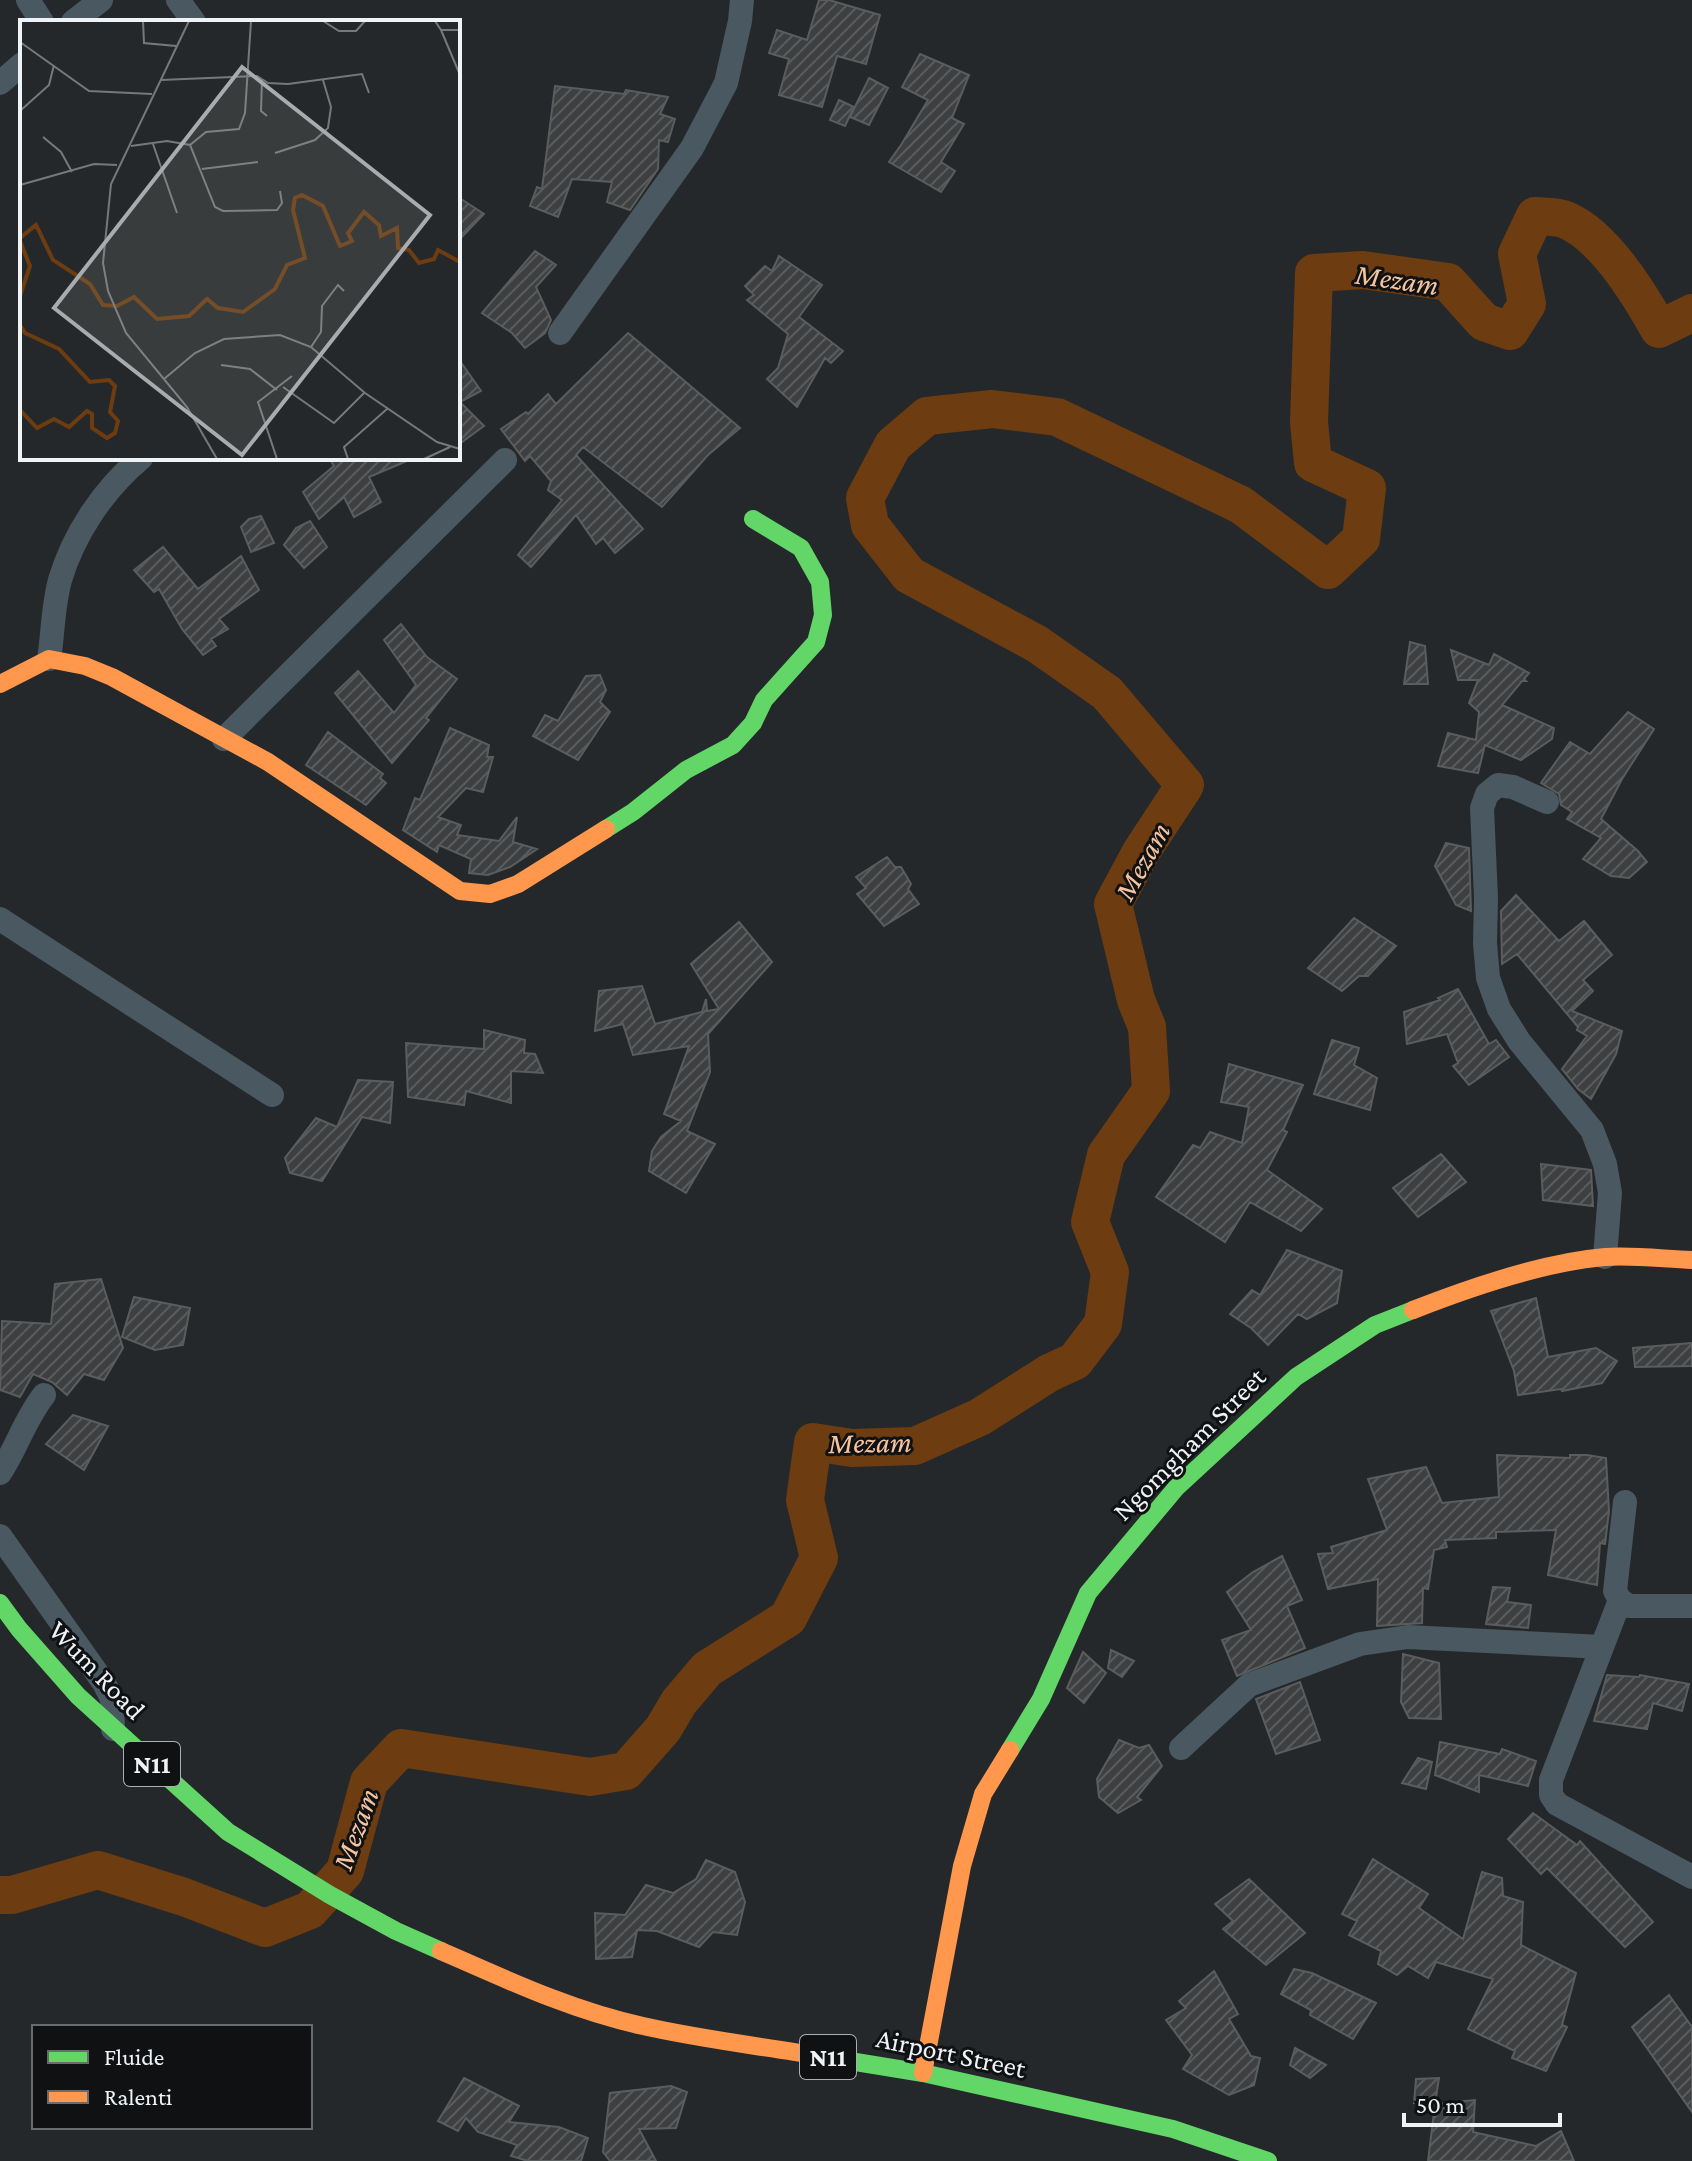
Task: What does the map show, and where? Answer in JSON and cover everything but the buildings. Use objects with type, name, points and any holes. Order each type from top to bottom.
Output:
[{"type":"main road","points":[[0,684],[49,659],[85,666],[112,677],[268,762],[460,891],[490,894],[518,884],[633,812],[686,770],[733,745],[753,723],[764,700],[816,642],[823,615],[820,582],[801,548],[753,519]]},
{"type":"main road","name":"Ngomgham Street","points":[[923,2073],[962,1866],[983,1794],[1041,1699],[1088,1593],[1176,1488],[1296,1377],[1375,1325],[1461,1291],[1542,1269],[1605,1257],[1692,1260]]},
{"type":"main road","name":"Wum Road","points":[[0,1603],[78,1696],[228,1832],[330,1895],[396,1931]]},
{"type":"main road","name":"Airport Street","points":[[396,1931],[514,1983],[642,2026],[923,2073],[1173,2129],[1268,2161]]},
{"type":"street","points":[[28,0],[41,20]]},
{"type":"street","points":[[76,20],[101,0]]},
{"type":"street","points":[[178,0],[193,20]]},
{"type":"street","points":[[560,333],[692,148],[726,83],[742,0]]},
{"type":"street","points":[[0,83],[20,66]]},
{"type":"street","points":[[49,659],[59,583],[71,548],[88,517],[139,460]]},
{"type":"street","points":[[224,739],[505,460]]},
{"type":"street","points":[[1547,802],[1513,787],[1498,785],[1487,794],[1482,808],[1488,978],[1499,1009],[1519,1041],[1592,1130],[1605,1164],[1610,1193],[1605,1257]]},
{"type":"street","points":[[0,919],[272,1095]]},
{"type":"street","points":[[0,1473],[32,1411],[44,1395]]},
{"type":"street","points":[[1625,1502],[1615,1591],[1620,1600],[1629,1606],[1692,1606]]},
{"type":"street","points":[[0,1536],[104,1683],[112,1699],[113,1729]]},
{"type":"street","points":[[1620,1600],[1551,1780],[1551,1795],[1557,1804],[1692,1877]]},
{"type":"street","points":[[1181,1748],[1249,1685],[1360,1644],[1408,1637],[1602,1647]]},
{"type":"waterway","name":"Mezam","points":[[0,1895],[12,1895],[98,1870],[184,1897],[265,1928],[310,1910],[345,1871],[369,1782],[401,1748],[590,1777],[626,1771],[663,1729],[679,1702],[707,1669],[788,1618],[819,1558],[805,1500],[813,1442],[852,1448],[915,1446],[980,1417],[1049,1373],[1075,1361],[1103,1324],[1110,1272],[1090,1222],[1106,1155],[1151,1091],[1147,1027],[1136,1000],[1113,904],[1141,852],[1185,785],[1107,693],[1037,644],[909,575],[870,525],[865,498],[893,445],[927,416],[992,409],[1057,417],[1241,505],[1328,570],[1361,539],[1367,488],[1313,463],[1309,422],[1314,273],[1363,270],[1448,282],[1484,322],[1510,331],[1527,304],[1517,254],[1535,216],[1555,217],[1580,228],[1607,252],[1631,283],[1659,329],[1692,313]]},
{"type":"traffic: fast","points":[[606,829],[686,770],[733,745],[753,723],[764,700],[816,642],[823,615],[820,582],[801,548],[753,519]]},
{"type":"traffic: fast","points":[[1010,1750],[1041,1699],[1088,1593],[1176,1488],[1296,1377],[1375,1325],[1413,1310]]},
{"type":"traffic: fast","points":[[0,1603],[78,1696],[228,1832],[330,1895],[396,1931],[441,1951]]},
{"type":"traffic: fast","points":[[819,2056],[923,2073],[1173,2129],[1268,2161]]},
{"type":"traffic: slow","points":[[0,684],[49,659],[85,666],[112,677],[268,762],[460,891],[490,894],[518,884],[606,829]]},
{"type":"traffic: slow","points":[[1413,1310],[1508,1277],[1558,1264],[1626,1256],[1692,1260]]},
{"type":"traffic: slow","points":[[923,2073],[962,1866],[983,1794],[1010,1750]]},
{"type":"traffic: slow","points":[[441,1951],[540,1994],[617,2020],[686,2035],[819,2056]]}]
